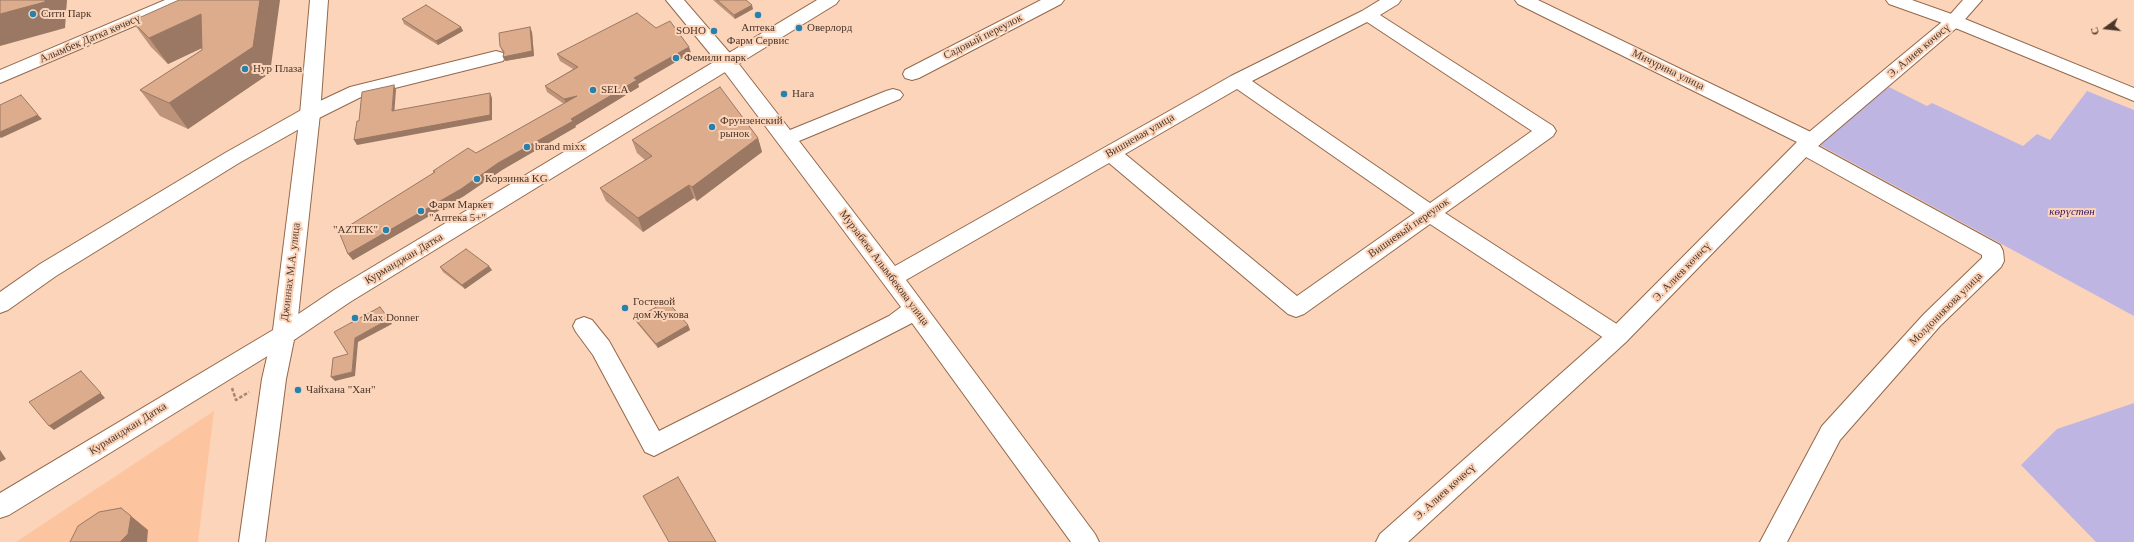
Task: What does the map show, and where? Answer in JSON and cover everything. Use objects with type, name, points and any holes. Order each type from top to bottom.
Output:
[{"type":"street","name":"Алымбек Датка көчөсү","points":[[0,77],[180,0]]},
{"type":"street","name":"Джиннах М.А. улица","points":[[252,542],[274,379],[284,335],[310,114],[319,0]]},
{"type":"street","name":"Мурзабека Алымбекова улица","points":[[675,0],[728,63],[892,278],[1086,542]]},
{"type":"street","name":"Курманджан Датка","points":[[0,507],[284,335],[342,296],[830,0]]},
{"type":"street","name":"Садовый переулок","points":[[912,74],[1055,0]]},
{"type":"street","name":"Вишневая улица","points":[[892,278],[1238,80],[1368,15],[1392,0]]},
{"type":"street","name":"Мичурина улица","points":[[1524,0],[1808,144]]},
{"type":"street","points":[[1895,0],[1954,21],[2134,95]]},
{"type":"street","name":"Э. Алиев көчөсү","points":[[1389,542],[1618,336],[1808,144],[1954,21],[1973,0]]},
{"type":"street","name":"Вишневый переулок","points":[[1110,153],[1296,308],[1546,131],[1368,15]]},
{"type":"street","points":[[0,304],[55,266],[232,158],[310,114],[357,91],[496,58]]},
{"type":"street","points":[[1238,80],[1430,213],[1618,336]]},
{"type":"street","points":[[786,139],[893,95]]},
{"type":"street","name":"Молдониязова улица","points":[[1773,542],[1831,433],[1932,320],[1993,261],[1992,251],[1808,144]]},
{"type":"street","points":[[584,326],[601,348],[654,445],[897,322],[915,309]]},
{"type":"shaded area","points":[[214,411],[198,542],[16,542]]},
{"type":"green space","name":"көрүстөн","points":[[1889,87],[1927,106],[1932,103],[2023,146],[2037,134],[2050,140],[2087,91],[2134,110],[2134,316],[1818,144]]},
{"type":"green space","points":[[2134,403],[2134,542],[2096,542],[2021,465],[2057,429]]},
{"type":"building","points":[[0,0],[45,0],[45,2],[0,14]]},
{"type":"building","points":[[179,0],[260,0],[253,47],[169,103],[140,90],[202,50],[201,14],[149,38],[132,21]]},
{"type":"building","points":[[717,0],[746,0],[752,5],[734,15]]},
{"type":"building","points":[[426,5],[461,27],[436,41],[402,19]]},
{"type":"building","points":[[637,13],[656,28],[670,21],[689,47],[634,78],[637,80],[571,119],[573,121],[498,163],[461,189],[348,254],[339,232],[435,172],[433,171],[468,148],[476,153],[577,96],[564,99],[545,86],[578,67],[557,54]]},
{"type":"building","points":[[530,27],[532,51],[503,57],[504,52],[500,46],[499,33]]},
{"type":"building","points":[[394,85],[392,111],[490,93],[490,115],[354,140],[357,121],[359,121],[362,92]]},
{"type":"building","points":[[720,87],[758,138],[692,187],[689,185],[638,218],[600,188],[652,156],[632,140]]},
{"type":"building","points":[[21,95],[38,115],[0,132],[0,105]]},
{"type":"building","points":[[466,249],[489,266],[462,285],[440,267]]},
{"type":"building","points":[[667,301],[688,325],[656,344],[635,319]]},
{"type":"building","points":[[380,307],[389,319],[355,338],[352,372],[331,377],[333,358],[348,354],[334,332]]},
{"type":"building","points":[[81,371],[101,393],[49,426],[29,402]]},
{"type":"building","points":[[678,477],[716,542],[669,542],[643,496]]},
{"type":"building","points":[[121,508],[131,516],[128,534],[120,542],[70,542],[78,526],[99,512]]},
{"type":"place","name":"Сити Парк","points":[[33,14]]},
{"type":"place","name":"Аптека Фарм Сервис","points":[[758,15]]},
{"type":"place","name":"Оверлорд","points":[[799,28]]},
{"type":"place","name":"SOHO","points":[[714,31]]},
{"type":"place","name":"Фемили парк","points":[[676,58]]},
{"type":"place","name":"Нур Плаза","points":[[245,69]]},
{"type":"place","name":"SELA","points":[[593,90]]},
{"type":"place","name":"Нага","points":[[784,94]]},
{"type":"place","name":"Фрунзенский рынок","points":[[712,127]]},
{"type":"place","name":"brand mixx","points":[[527,147]]},
{"type":"place","name":"Корзинка KG","points":[[477,179]]},
{"type":"place","name":"Фарм Маркет \"Аптека 5+\"","points":[[421,211]]},
{"type":"place","name":"\"AZTEK\"","points":[[386,230]]},
{"type":"place","name":"Гостевой дом Жукова","points":[[625,308]]},
{"type":"place","name":"Max Donner","points":[[355,318]]},
{"type":"place","name":"Чайхана \"Хан\"","points":[[298,390]]}]
